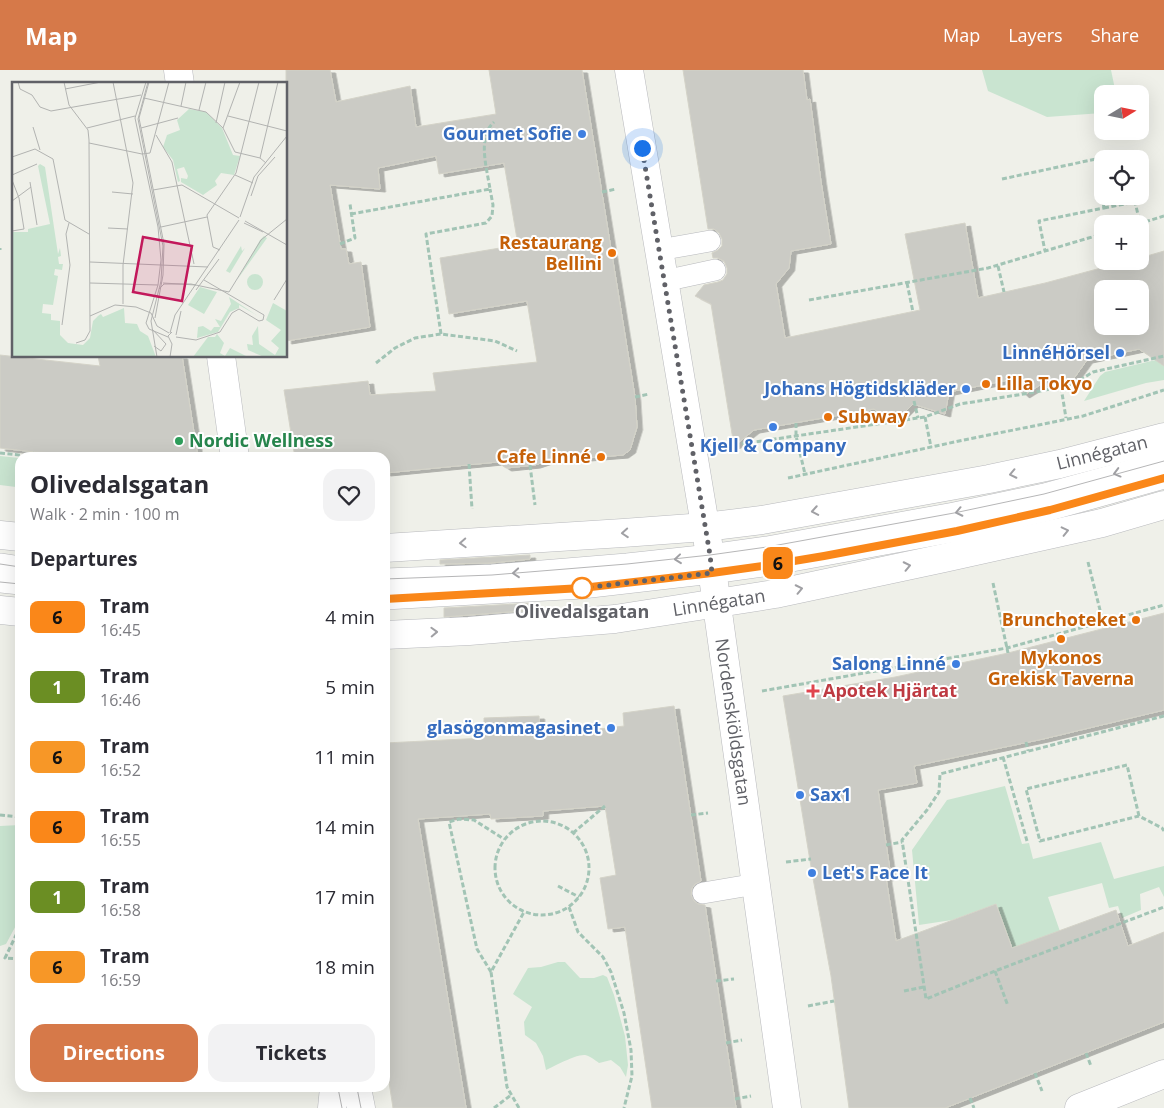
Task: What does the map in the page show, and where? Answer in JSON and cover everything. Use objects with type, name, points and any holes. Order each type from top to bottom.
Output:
[{"type":"street","name":"Nordenskiöldsgatan","points":[[629,70],[711,564],[788,1108]]},
{"type":"street","points":[[220,358],[234,452]]},
{"type":"street","name":"Linnégatan","points":[[390,548],[705,527],[762,520],[989,479],[1060,464],[1164,437]]},
{"type":"street","name":"Linnégatan","points":[[390,635],[469,631],[615,619],[775,594],[1102,522],[1164,504]]},
{"type":"street","points":[[0,535],[15,536]]},
{"type":"street","points":[[0,610],[15,612]]},
{"type":"street","points":[[1079,1108],[1164,1074]]},
{"type":"street","points":[[332,1108],[334,1092]]},
{"type":"street","points":[[359,1092],[361,1108]]},
{"type":"lane","points":[[659,250],[710,241]]},
{"type":"lane","points":[[664,281],[714,270]]},
{"type":"lane","points":[[390,599],[582,588],[711,564],[767,547],[954,513],[1044,494],[1164,461]]},
{"type":"lane","points":[[390,579],[492,575],[627,564],[711,564],[824,556],[957,531],[1050,510],[1164,478]]},
{"type":"lane","points":[[0,564],[15,566]]},
{"type":"lane","points":[[0,582],[15,584]]},
{"type":"lane","points":[[703,893],[756,884]]},
{"type":"path","points":[[441,334],[426,234],[486,223],[492,216],[493,205],[484,152],[485,135],[489,126],[494,122]]},
{"type":"path","points":[[1002,179],[1096,159],[1104,208]]},
{"type":"path","points":[[351,214],[490,189]]},
{"type":"path","points":[[602,192],[619,189]]},
{"type":"path","points":[[1045,251],[1040,221],[1135,202],[1137,215]]},
{"type":"path","points":[[340,244],[355,238],[350,204]]},
{"type":"path","points":[[1149,220],[1164,216]]},
{"type":"path","points":[[809,300],[998,266],[1094,236]]},
{"type":"path","points":[[998,266],[1004,292]]},
{"type":"path","points":[[907,282],[913,312]]},
{"type":"path","points":[[376,363],[395,348],[416,338],[441,334],[496,341],[517,351]]},
{"type":"path","points":[[721,447],[925,417],[960,404],[1061,387],[1075,383],[1093,372],[1164,356]]},
{"type":"path","points":[[1061,387],[1066,418]]},
{"type":"path","points":[[784,479],[1066,418],[1083,416],[1164,390]]},
{"type":"path","points":[[635,397],[652,394]]},
{"type":"path","points":[[914,401],[918,418]]},
{"type":"path","points":[[925,417],[931,447]]},
{"type":"path","points":[[796,423],[796,436],[805,474]]},
{"type":"path","points":[[0,453],[15,455]]},
{"type":"path","points":[[469,464],[472,510]]},
{"type":"path","points":[[530,465],[536,514]]},
{"type":"path","points":[[1088,562],[1103,622]]},
{"type":"path","points":[[993,583],[1007,651]]},
{"type":"path","points":[[759,692],[1007,651],[1164,605]]},
{"type":"path","points":[[1089,626],[1090,632]]},
{"type":"path","points":[[1164,716],[940,774],[939,792],[902,840],[926,999],[1164,908]]},
{"type":"path","points":[[1026,742],[1028,751]]},
{"type":"path","points":[[1003,757],[1026,841]]},
{"type":"path","points":[[1138,816],[1127,765],[1026,789],[1040,840],[1138,816],[1162,828],[1164,831]]},
{"type":"path","points":[[573,832],[605,806]]},
{"type":"path","points":[[691,815],[708,812]]},
{"type":"path","points":[[0,815],[15,816]]},
{"type":"path","points":[[504,839],[474,820],[459,819],[449,822],[477,949],[491,972],[507,1086],[517,1108],[519,1108]]},
{"type":"path","points":[[546,821],[556,823],[573,832],[584,848],[589,866],[586,885],[579,897],[569,907],[551,915],[532,914],[515,907],[502,893],[495,875],[496,856],[504,839],[519,827],[528,823],[546,821]]},
{"type":"path","points":[[886,845],[902,842]]},
{"type":"path","points":[[784,862],[810,859]]},
{"type":"path","points":[[558,886],[579,897]]},
{"type":"path","points":[[569,907],[578,932],[603,957],[611,972],[624,1013],[631,1050],[632,1076],[624,1108]]},
{"type":"path","points":[[491,972],[524,912]]},
{"type":"path","points":[[5,958],[15,938]]},
{"type":"path","points":[[0,957],[15,959]]},
{"type":"path","points":[[995,972],[1008,1006]]},
{"type":"path","points":[[716,981],[734,979]]},
{"type":"path","points":[[904,991],[924,987]]},
{"type":"path","points":[[808,1006],[834,1001]]},
{"type":"path","points":[[726,1043],[744,1040]]},
{"type":"path","points":[[1086,1053],[1093,1070]]},
{"type":"path","points":[[1035,1073],[1042,1090]]},
{"type":"path","points":[[494,1108],[511,1095]]},
{"type":"path","points":[[734,1099],[753,1096]]},
{"type":"path","points":[[970,1098],[974,1108]]},
{"type":"green space","points":[[982,70],[1111,70],[1114,85],[1094,85],[1094,114],[1047,117],[988,91]]},
{"type":"green space","points":[[1160,359],[1164,360],[1164,380],[1146,383],[1084,401],[1100,376],[1105,372]]},
{"type":"green space","points":[[0,456],[15,458],[15,487],[0,485]]},
{"type":"green space","points":[[1005,786],[1022,844],[1029,843],[1033,859],[1101,842],[1114,879],[1164,866],[1164,897],[1159,887],[1140,894],[1141,910],[1122,918],[1118,906],[1109,908],[1102,883],[1048,897],[1063,940],[1015,954],[996,904],[952,920],[919,925],[912,850],[947,800]]},
{"type":"green space","points":[[15,825],[15,927],[6,944],[0,946],[0,826]]},
{"type":"green space","points":[[565,962],[580,978],[594,978],[603,975],[607,977],[625,1036],[628,1065],[626,1077],[620,1067],[611,1060],[599,1063],[585,1055],[571,1058],[546,1070],[543,1056],[536,1043],[525,1035],[524,1022],[532,1007],[513,994],[528,968],[541,967]]},
{"type":"building","points":[[286,70],[330,70],[336,102],[410,86],[416,127],[496,114],[489,70],[582,70],[635,397],[637,427],[630,450],[623,455],[547,461],[535,465],[506,468],[497,462],[390,473],[390,452],[294,452],[284,390],[368,381],[370,395],[436,391],[433,373],[537,362],[527,301],[449,314],[440,258],[518,245],[504,163],[439,174],[436,156],[378,168],[380,189],[330,185],[341,249],[346,249],[349,264],[361,262],[370,327],[288,341],[288,82],[286,82]]},
{"type":"building","points":[[683,70],[803,70],[807,100],[810,99],[831,244],[791,251],[789,268],[776,284],[785,338],[920,310],[905,234],[965,223],[978,298],[1094,270],[1149,270],[1149,255],[1164,251],[1164,366],[1139,349],[1087,360],[1072,381],[1048,380],[1024,395],[1008,380],[949,392],[945,414],[913,404],[894,423],[874,409],[754,430],[734,446],[711,304],[695,296],[704,285],[723,280],[727,274],[724,261],[713,258],[712,253],[722,246],[722,239],[714,229],[708,229]]},
{"type":"building","points":[[0,355],[12,356],[12,358],[100,366],[98,358],[182,358],[197,452],[35,452],[0,448]]},
{"type":"building","points":[[530,555],[530,559],[491,563],[440,564],[440,560]]},
{"type":"building","points":[[534,603],[534,610],[444,617],[444,608]]},
{"type":"building","points":[[1164,613],[1164,710],[1043,739],[914,766],[917,783],[878,790],[891,877],[886,878],[896,941],[996,904],[1012,948],[1116,910],[1128,946],[1164,932],[1164,1022],[945,1108],[849,1108],[831,976],[783,696],[895,677],[1008,653]]},
{"type":"building","points":[[674,706],[701,881],[692,888],[691,895],[698,904],[705,905],[736,1108],[652,1108],[625,927],[608,929],[600,878],[616,875],[605,806],[543,811],[543,816],[491,819],[490,814],[418,819],[466,1108],[393,1108],[390,1088],[390,743],[484,738],[484,718],[539,716],[540,736],[624,726],[623,713]]},
{"type":"tram line","points":[[390,579],[492,575],[627,564],[767,547],[954,513],[1044,494],[1164,461]]},
{"type":"tram line","points":[[390,599],[582,588],[770,565],[957,531],[1050,510],[1164,478]]},
{"type":"tram line","name":"6","points":[[390,599],[582,588],[770,565],[957,531],[1050,510],[1164,478]]},
{"type":"tram line","points":[[0,564],[15,566]]},
{"type":"tram line","points":[[0,582],[15,584]]},
{"type":"tram line","points":[[339,1092],[342,1108]]},
{"type":"tram line","points":[[358,1092],[361,1108]]},
{"type":"place","name":"Gourmet Sofie","points":[[582,134]]},
{"type":"place","name":"Restaurang Bellini","points":[[612,253]]},
{"type":"place","name":"LinnéHörsel","points":[[1120,353]]},
{"type":"place","name":"Lilla Tokyo","points":[[986,384]]},
{"type":"place","name":"Johans Högtidskläder","points":[[966,389]]},
{"type":"place","name":"Subway","points":[[828,417]]},
{"type":"place","name":"Kjell & Company","points":[[773,427]]},
{"type":"place","name":"Nordic Wellness","points":[[179,441]]},
{"type":"place","name":"Cafe Linné","points":[[601,457]]},
{"type":"place","name":"Olivedalsgatan","points":[[582,588]]},
{"type":"place","name":"Brunchoteket","points":[[1136,620]]},
{"type":"place","name":"Mykonos Grekisk Taverna","points":[[1061,639]]},
{"type":"place","name":"Salong Linné","points":[[956,664]]},
{"type":"place","name":"Apotek Hjärtat","points":[[813,691]]},
{"type":"place","name":"glasögonmagasinet","points":[[611,728]]},
{"type":"place","name":"Sax1","points":[[800,795]]},
{"type":"place","name":"Let's Face It","points":[[812,873]]},
{"type":"route","points":[[582,588],[712,573],[642,148]]}]
